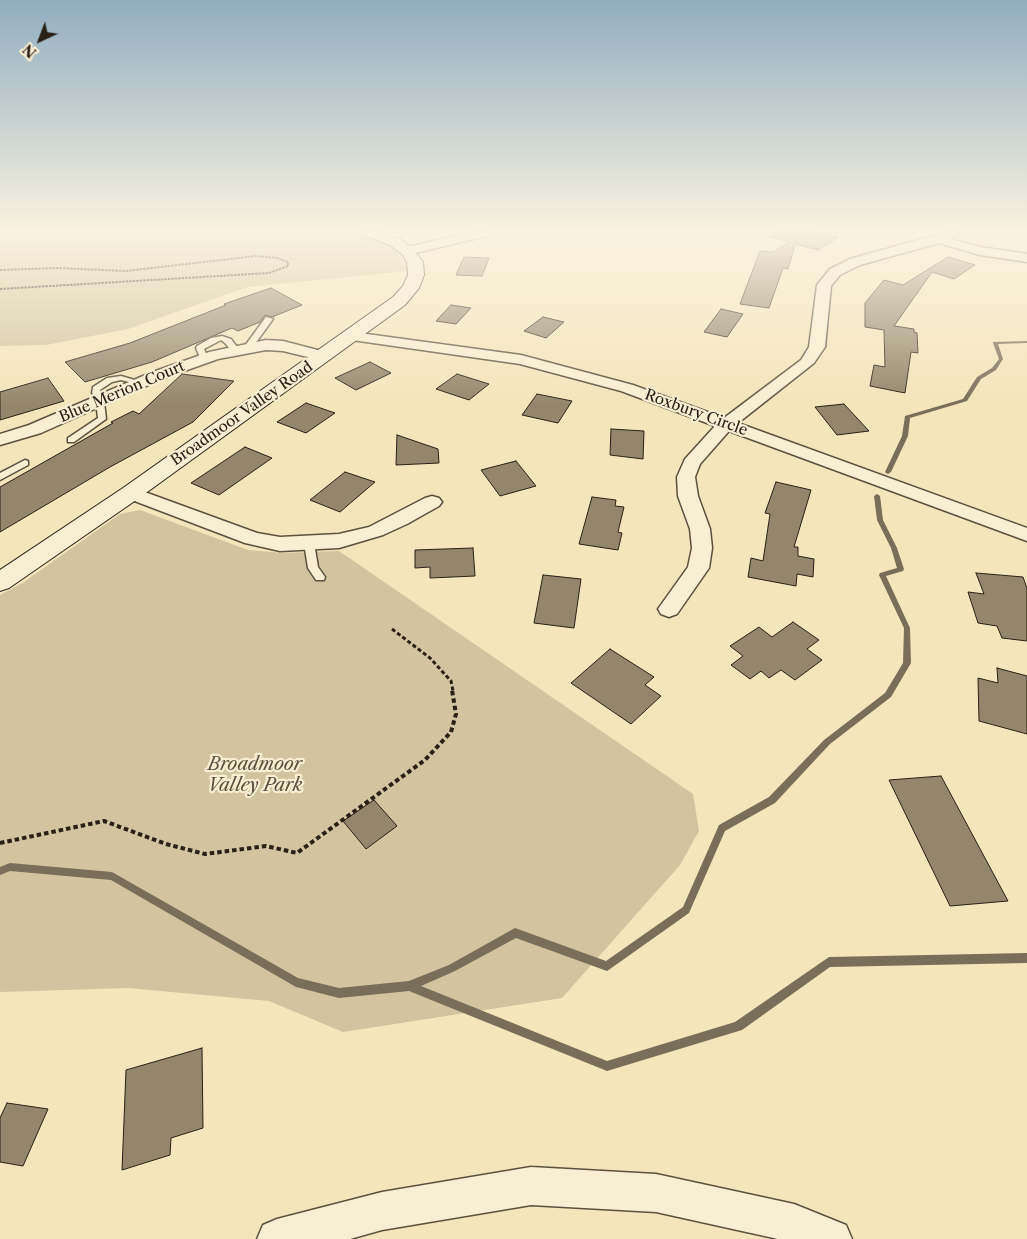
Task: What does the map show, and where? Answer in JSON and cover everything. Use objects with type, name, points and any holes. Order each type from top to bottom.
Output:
[{"type":"street","name":"Broadmoor Valley Road","points":[[0,582],[131,493],[319,360],[399,301],[409,290]]},
{"type":"street","points":[[669,609],[698,568],[702,548],[700,529],[688,496],[686,477],[690,463],[726,424],[806,363],[817,347],[823,290]]},
{"type":"street","name":"Roxbury Circle","points":[[352,336],[521,360],[627,388],[1027,535]]},
{"type":"street","name":"Blue Merion Court","points":[[0,440],[35,429],[204,358],[241,350],[319,360]]},
{"type":"street","points":[[131,493],[252,538],[280,544],[339,541],[376,531],[432,502]]},
{"type":"street","points":[[277,1239],[382,1211],[531,1186],[656,1193],[794,1223],[832,1239]]},
{"type":"lane","points":[[241,350],[269,319]]},
{"type":"lane","points":[[71,440],[102,419],[103,401]]},
{"type":"lane","points":[[0,477],[25,463]]},
{"type":"lane","points":[[309,543],[313,568],[320,577]]},
{"type":"path","points":[[0,842],[104,821],[166,844],[205,854],[266,846],[298,853],[425,760],[451,732],[456,714],[451,681],[430,658],[392,629]]},
{"type":"green space","points":[[0,290],[240,290],[128,329],[46,345],[0,346]]},
{"type":"green space","name":"Broadmoor Valley Park","points":[[140,510],[248,550],[282,553],[339,551],[693,794],[699,831],[680,865],[562,998],[343,1032],[269,1001],[128,988],[0,992],[0,595],[24,582],[120,514]]},
{"type":"building","points":[[266,290],[274,290],[302,305],[272,317],[265,315],[260,322],[238,331],[232,328],[152,362],[85,382],[65,362],[130,343],[226,305],[224,304]]},
{"type":"building","points":[[745,290],[775,290],[769,308],[740,304]]},
{"type":"building","points":[[876,290],[919,290],[894,326],[914,329],[914,332],[917,333],[918,353],[911,352],[905,393],[870,386],[874,365],[885,367],[884,330],[865,327],[865,303]]},
{"type":"building","points":[[451,305],[471,308],[456,324],[436,321]]},
{"type":"building","points":[[721,309],[743,314],[727,337],[704,332]]},
{"type":"building","points":[[543,317],[564,322],[546,338],[524,331]]},
{"type":"building","points":[[370,362],[391,373],[356,390],[335,378]]},
{"type":"building","points":[[182,374],[234,381],[193,422],[110,467],[0,532],[0,487],[113,423],[111,422],[133,411],[139,414]]},
{"type":"building","points":[[457,374],[489,384],[469,400],[436,389]]},
{"type":"building","points":[[48,378],[64,401],[0,420],[0,392]]},
{"type":"building","points":[[537,394],[572,401],[558,423],[522,415]]},
{"type":"building","points":[[306,403],[335,413],[306,433],[277,422]]},
{"type":"building","points":[[844,404],[869,431],[837,435],[815,407]]},
{"type":"building","points":[[611,429],[644,431],[643,459],[610,455]]},
{"type":"building","points":[[397,435],[438,449],[439,463],[396,465]]},
{"type":"building","points":[[245,447],[272,458],[219,495],[191,483]]},
{"type":"building","points":[[516,461],[536,486],[500,496],[481,470]]},
{"type":"building","points":[[345,472],[375,482],[340,512],[310,500]]},
{"type":"building","points":[[776,482],[811,490],[794,547],[798,547],[798,556],[814,559],[813,577],[797,574],[796,586],[748,577],[751,558],[763,561],[770,514],[765,513]]},
{"type":"building","points":[[592,497],[616,500],[615,506],[624,507],[618,532],[622,533],[618,550],[579,544]]},
{"type":"building","points":[[473,548],[475,576],[430,578],[430,567],[415,568],[415,550]]},
{"type":"building","points":[[976,573],[1023,577],[1027,588],[1027,641],[1002,638],[997,626],[978,623],[968,592],[984,594]]},
{"type":"building","points":[[543,575],[581,579],[574,628],[534,623]]},
{"type":"building","points":[[793,622],[819,640],[807,649],[822,660],[795,680],[781,670],[769,678],[761,671],[750,679],[731,665],[743,656],[730,646],[759,627],[772,637]]},
{"type":"building","points":[[610,649],[654,677],[645,685],[661,696],[631,724],[571,683]]},
{"type":"building","points":[[997,668],[1027,676],[1027,734],[979,721],[978,678],[998,683]]},
{"type":"building","points":[[941,776],[1008,901],[950,906],[889,780]]},
{"type":"building","points":[[374,800],[397,826],[366,849],[343,821]]},
{"type":"building","points":[[202,1048],[203,1128],[171,1138],[170,1155],[122,1170],[126,1070]]},
{"type":"building","points":[[7,1103],[48,1109],[23,1166],[0,1162],[0,1118]]},
{"type":"waterway","points":[[888,472],[905,436],[907,417],[965,400],[979,378],[994,369],[1001,359],[995,343],[1027,342]]},
{"type":"waterway","points":[[409,986],[452,968],[515,933],[607,966],[686,910],[722,828],[772,800],[827,742],[888,695],[907,663],[907,628],[882,575],[901,569],[894,548],[880,520],[877,496]]},
{"type":"waterway","points":[[0,871],[10,867],[112,876],[296,982],[339,993],[409,986]]},
{"type":"waterway","points":[[409,986],[607,1066],[738,1026],[829,962],[1027,958]]}]
